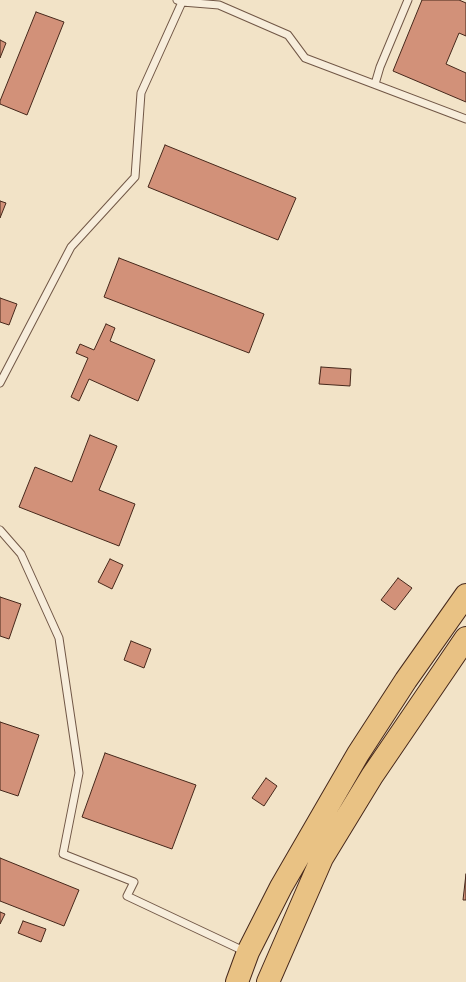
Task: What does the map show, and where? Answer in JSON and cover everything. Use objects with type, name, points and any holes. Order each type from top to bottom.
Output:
[{"type":"highway","points":[[237,982],[248,952],[281,887],[358,754],[406,680],[466,595]]},
{"type":"highway","points":[[268,982],[322,858],[372,776],[466,638]]},
{"type":"lane","points":[[375,84],[380,67],[408,0]]},
{"type":"lane","points":[[0,384],[71,247],[135,177],[141,93],[181,1],[220,3],[288,36],[305,58],[466,119]]},
{"type":"lane","points":[[0,530],[21,554],[59,638],[79,773],[63,854],[134,882],[127,896],[248,952]]},
{"type":"building","points":[[422,0],[459,0],[466,3],[466,36],[459,33],[446,64],[466,73],[466,102],[393,71]]},
{"type":"building","points":[[36,12],[64,22],[27,115],[0,104],[0,101]]},
{"type":"building","points":[[0,40],[6,43],[0,58]]},
{"type":"building","points":[[165,145],[296,198],[278,240],[148,187]]},
{"type":"building","points":[[0,201],[6,203],[0,218]]},
{"type":"building","points":[[119,258],[264,314],[249,353],[104,297]]},
{"type":"building","points":[[0,298],[17,304],[9,325],[0,322]]},
{"type":"building","points":[[106,324],[115,328],[110,341],[155,360],[138,401],[89,379],[79,401],[71,397],[88,358],[76,353],[80,344],[94,350]]},
{"type":"building","points":[[321,367],[351,369],[350,386],[319,384]]},
{"type":"building","points":[[90,435],[117,446],[99,490],[135,504],[119,546],[19,507],[35,467],[72,482]]},
{"type":"building","points":[[110,559],[123,565],[112,589],[98,582]]},
{"type":"building","points":[[398,578],[412,588],[395,610],[381,600]]},
{"type":"building","points":[[0,597],[21,604],[9,639],[0,636]]},
{"type":"building","points":[[131,641],[151,649],[144,668],[124,660]]},
{"type":"building","points":[[0,722],[39,735],[18,796],[0,790]]},
{"type":"building","points":[[105,753],[196,785],[172,849],[82,817]]},
{"type":"building","points":[[266,778],[277,786],[264,806],[252,798]]},
{"type":"building","points":[[0,858],[79,890],[64,926],[0,901]]},
{"type":"building","points":[[466,874],[466,900],[463,900]]},
{"type":"building","points":[[0,912],[5,914],[0,924]]},
{"type":"building","points":[[23,921],[46,929],[41,942],[18,933]]}]
